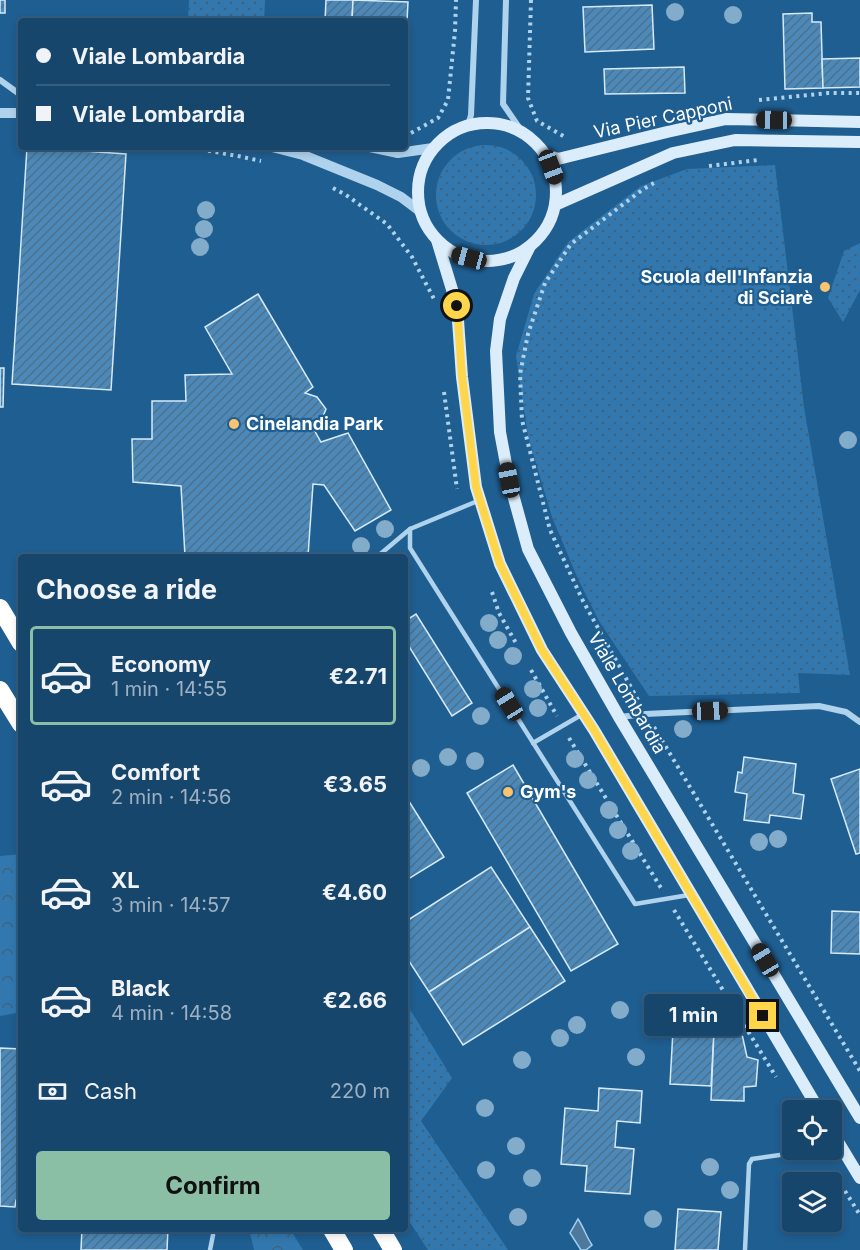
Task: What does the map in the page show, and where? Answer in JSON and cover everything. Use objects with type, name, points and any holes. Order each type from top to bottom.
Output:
[{"type":"highway","points":[[0,608],[18,638]]},
{"type":"highway","points":[[0,690],[18,719]]},
{"type":"highway","points":[[333,1232],[344,1250]]},
{"type":"highway","points":[[382,1232],[393,1250]]},
{"type":"main road","name":"Via Pier Capponi","points":[[546,155],[558,159],[726,119],[860,122]]},
{"type":"main road","points":[[487,123],[506,125],[523,133],[536,142],[546,155],[555,179],[555,205],[546,229],[529,248],[506,259],[481,261],[457,255],[437,240],[427,227],[421,212],[418,185],[423,166],[433,148],[448,134],[468,125],[487,123]]},
{"type":"main road","name":"Via Pier Capponi","points":[[555,205],[673,153],[691,148],[735,141],[860,142]]},
{"type":"main road","points":[[437,240],[457,306],[462,376],[476,487],[500,564],[542,650],[583,714],[813,1100]]},
{"type":"main road","name":"Viale Lombardia","points":[[529,248],[514,278],[500,319],[496,351],[500,432],[507,470],[528,549],[619,717],[860,1118]]},
{"type":"main road","points":[[842,1155],[860,1178]]},
{"type":"street","points":[[468,125],[471,115],[476,0]]},
{"type":"street","points":[[506,0],[503,104],[523,133]]},
{"type":"street","points":[[0,80],[18,93]]},
{"type":"street","points":[[0,113],[18,113]]},
{"type":"street","points":[[384,150],[398,153],[433,148]]},
{"type":"street","points":[[284,150],[303,155],[377,185],[401,197],[421,212]]},
{"type":"street","points":[[619,717],[819,706],[846,712],[860,722]]},
{"type":"lane","points":[[380,554],[410,529],[480,500]]},
{"type":"lane","points":[[410,529],[410,548],[635,904],[692,895]]},
{"type":"lane","points":[[533,743],[583,714]]},
{"type":"lane","points":[[745,1250],[749,1164],[752,1159],[782,1155]]},
{"type":"lane","points":[[210,1250],[213,1235]]},
{"type":"path","points":[[408,134],[438,118],[448,100],[456,0]]},
{"type":"path","points":[[531,0],[528,98],[537,122],[565,137],[575,135]]},
{"type":"path","points":[[751,101],[828,93],[860,93]]},
{"type":"path","points":[[701,167],[766,159]]},
{"type":"path","points":[[660,180],[642,190],[571,244],[545,283],[528,334],[520,374],[522,420],[550,530],[583,601],[645,714],[860,1071]]},
{"type":"green space","points":[[189,0],[265,0],[264,18],[188,18]]},
{"type":"green space","points":[[486,145],[514,153],[528,167],[536,195],[528,223],[514,237],[486,245],[458,237],[444,223],[436,195],[444,167],[458,153]]},
{"type":"green space","points":[[775,165],[804,407],[850,675],[798,673],[800,693],[649,696],[599,621],[578,579],[552,517],[528,436],[516,356],[534,294],[568,242],[641,186],[687,169]]},
{"type":"green space","points":[[860,243],[860,290],[843,322],[828,298],[844,251]]},
{"type":"green space","points":[[18,854],[18,1014],[0,1016],[0,856]]},
{"type":"green space","points":[[408,1006],[452,1078],[421,1121],[508,1250],[428,1250],[408,1220]]},
{"type":"green space","points":[[250,1232],[292,1232],[303,1250],[254,1250]]},
{"type":"shaded area","points":[[578,1219],[592,1245],[586,1250],[581,1250],[570,1233]]},
{"type":"building","points":[[0,0],[5,0],[5,13],[0,13]]},
{"type":"building","points":[[326,0],[353,0],[352,18],[325,18]]},
{"type":"building","points":[[353,0],[408,2],[407,18],[352,18]]},
{"type":"building","points":[[652,5],[654,49],[585,52],[583,7]]},
{"type":"building","points":[[812,13],[812,22],[821,22],[823,88],[785,89],[783,14]]},
{"type":"building","points":[[860,58],[860,87],[823,88],[822,59]]},
{"type":"building","points":[[684,67],[685,93],[605,94],[604,69]]},
{"type":"building","points":[[27,150],[126,154],[111,390],[12,384]]},
{"type":"building","name":"Cinelandia Park","points":[[258,294],[313,387],[305,393],[317,397],[326,409],[321,421],[312,426],[321,442],[348,433],[391,510],[355,531],[324,485],[313,484],[308,554],[185,554],[181,486],[133,482],[132,439],[152,439],[152,401],[186,401],[185,375],[232,374],[205,327]]},
{"type":"building","points":[[0,368],[4,368],[3,407],[0,407]]},
{"type":"building","points":[[416,614],[472,703],[452,716],[408,645],[408,619]]},
{"type":"building","points":[[744,757],[796,764],[793,793],[804,795],[801,819],[770,815],[769,823],[744,820],[747,794],[735,792],[738,772],[742,773]]},
{"type":"building","points":[[513,765],[618,944],[571,971],[467,793]]},
{"type":"building","points":[[860,769],[860,853],[856,854],[831,779]]},
{"type":"building","points":[[408,800],[444,857],[408,879]]},
{"type":"building","points":[[491,867],[530,927],[429,992],[408,960],[408,920]]},
{"type":"building","points":[[832,911],[860,912],[860,954],[831,953]]},
{"type":"building","points":[[530,927],[565,981],[463,1045],[429,992]]},
{"type":"building","points":[[673,1030],[714,1032],[711,1086],[670,1084]]},
{"type":"building","points":[[714,1032],[742,1034],[747,1057],[758,1060],[756,1086],[744,1087],[744,1101],[711,1100]]},
{"type":"building","points":[[0,1048],[18,1049],[18,1200],[16,1200],[15,1207],[0,1206]]},
{"type":"building","points":[[599,1088],[642,1091],[640,1123],[617,1121],[615,1147],[634,1149],[630,1194],[585,1191],[587,1166],[561,1164],[565,1108],[598,1111]]},
{"type":"building","points":[[678,1209],[721,1212],[718,1250],[675,1250]]},
{"type":"building","points":[[82,1232],[168,1232],[167,1250],[81,1250]]},
{"type":"place","name":"Scuola dell'Infanzia di Sciarè","points":[[825,287]]},
{"type":"place","name":"Cinelandia Park","points":[[234,424]]},
{"type":"place","name":"Gym's","points":[[508,792]]},
{"type":"route","points":[[457,306],[462,376],[476,487],[500,564],[542,650],[594,730],[763,1016]]}]
